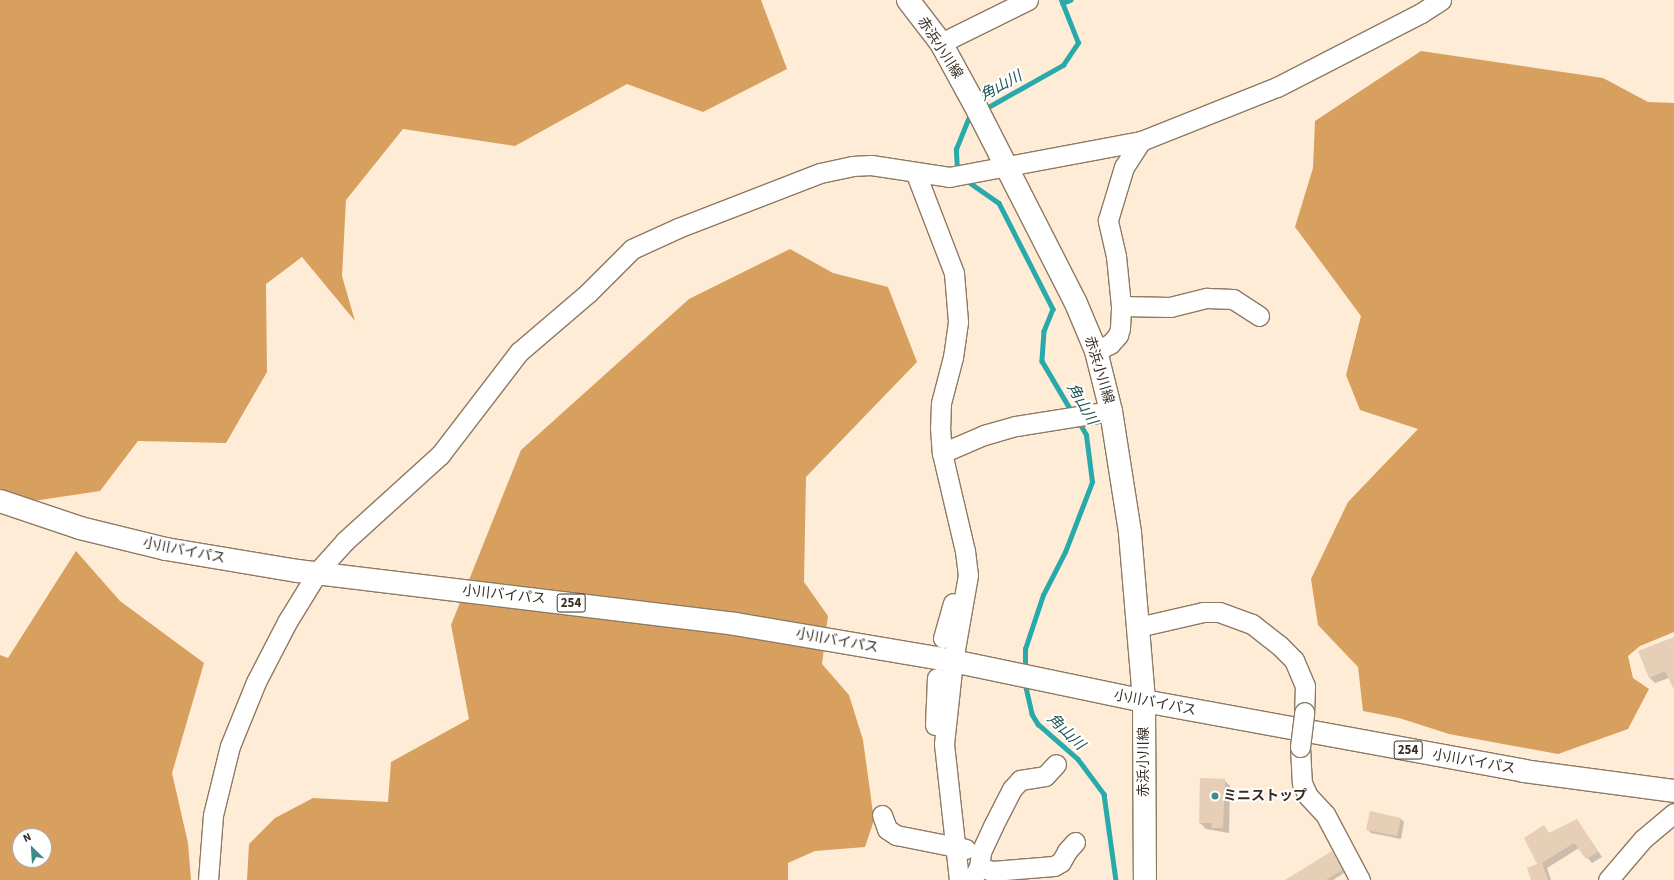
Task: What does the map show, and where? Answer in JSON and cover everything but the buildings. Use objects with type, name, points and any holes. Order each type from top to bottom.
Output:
[{"type":"main road","name":"赤浜小川線","points":[[908,0],[941,43],[1007,164],[1075,301],[1096,351],[1111,411],[1130,533],[1144,701],[1145,880]]},
{"type":"main road","name":"小川バイパス","points":[[0,501],[80,528],[166,549],[318,574],[735,624],[953,661],[1144,701],[1524,771],[1674,791]]},
{"type":"street","points":[[941,43],[1002,6],[1028,0]]},
{"type":"street","points":[[208,880],[212,815],[230,746],[256,682],[287,622],[318,574],[345,541],[440,455],[519,352],[588,293],[632,249],[678,228],[820,173],[852,166],[872,165],[916,174],[949,177],[1007,164],[1141,141],[1277,87],[1421,13],[1441,0]]},
{"type":"street","points":[[1096,351],[1110,344],[1118,335],[1121,306],[1116,256],[1108,220],[1124,167],[1141,141]]},
{"type":"street","points":[[916,174],[954,273],[958,322],[953,357],[941,402],[942,453],[965,551],[968,575],[953,661],[944,744],[959,880]]},
{"type":"street","points":[[1121,306],[1170,307],[1207,298],[1233,299],[1259,316]]},
{"type":"street","points":[[942,453],[984,435],[1016,426],[1111,411]]},
{"type":"street","points":[[943,638],[959,581],[968,575]]},
{"type":"street","points":[[1138,627],[1203,612],[1219,612],[1252,624],[1279,644],[1294,660],[1305,686],[1300,747],[1302,783],[1308,796],[1325,814],[1360,880]]},
{"type":"street","points":[[937,678],[934,721],[936,731],[944,744]]},
{"type":"street","points":[[977,866],[1012,789],[1020,780],[1045,776],[1056,764]]},
{"type":"street","points":[[1608,880],[1643,839],[1674,813]]},
{"type":"street","points":[[882,815],[887,829],[896,835],[955,847],[977,866],[992,871],[1054,866],[1061,862],[1067,850],[1076,842]]},
{"type":"shaded area","points":[[0,0],[761,0],[787,69],[703,112],[627,84],[515,146],[403,129],[346,200],[342,276],[355,321],[302,257],[266,284],[267,372],[226,443],[138,441],[100,491],[0,506]]},
{"type":"shaded area","points":[[1421,51],[1603,78],[1648,102],[1674,103],[1674,632],[1640,646],[1628,656],[1633,678],[1649,689],[1628,729],[1558,754],[1449,734],[1399,718],[1363,711],[1358,667],[1318,625],[1311,579],[1348,502],[1418,429],[1360,410],[1346,375],[1361,316],[1295,227],[1313,168],[1315,121]]},
{"type":"shaded area","points":[[790,249],[833,273],[888,287],[917,362],[806,477],[804,582],[828,616],[822,664],[849,695],[863,740],[874,820],[865,847],[815,851],[788,863],[788,880],[247,880],[249,844],[275,818],[313,798],[388,802],[391,762],[469,719],[451,625],[521,450],[689,299]]},
{"type":"shaded area","points":[[76,551],[120,601],[204,663],[172,773],[188,843],[191,880],[0,880],[0,655],[8,658]]},
{"type":"waterway","name":"角山川","points":[[983,110],[1063,65],[1078,43],[1061,0]]},
{"type":"waterway","points":[[1062,3],[1070,0]]},
{"type":"waterway","name":"角山川","points":[[957,171],[956,149],[969,117],[973,115]]},
{"type":"waterway","name":"角山川","points":[[966,180],[999,203],[1053,309],[1044,331],[1042,361],[1072,412]]},
{"type":"waterway","name":"角山川","points":[[1025,670],[1025,649],[1043,595],[1065,552],[1092,482],[1086,435],[1078,421]]},
{"type":"waterway","name":"角山川","points":[[1025,683],[1032,714],[1038,724],[1078,759],[1104,794],[1116,880]]},
{"type":"place","name":"ミニストップ","points":[[1215,796]]}]
